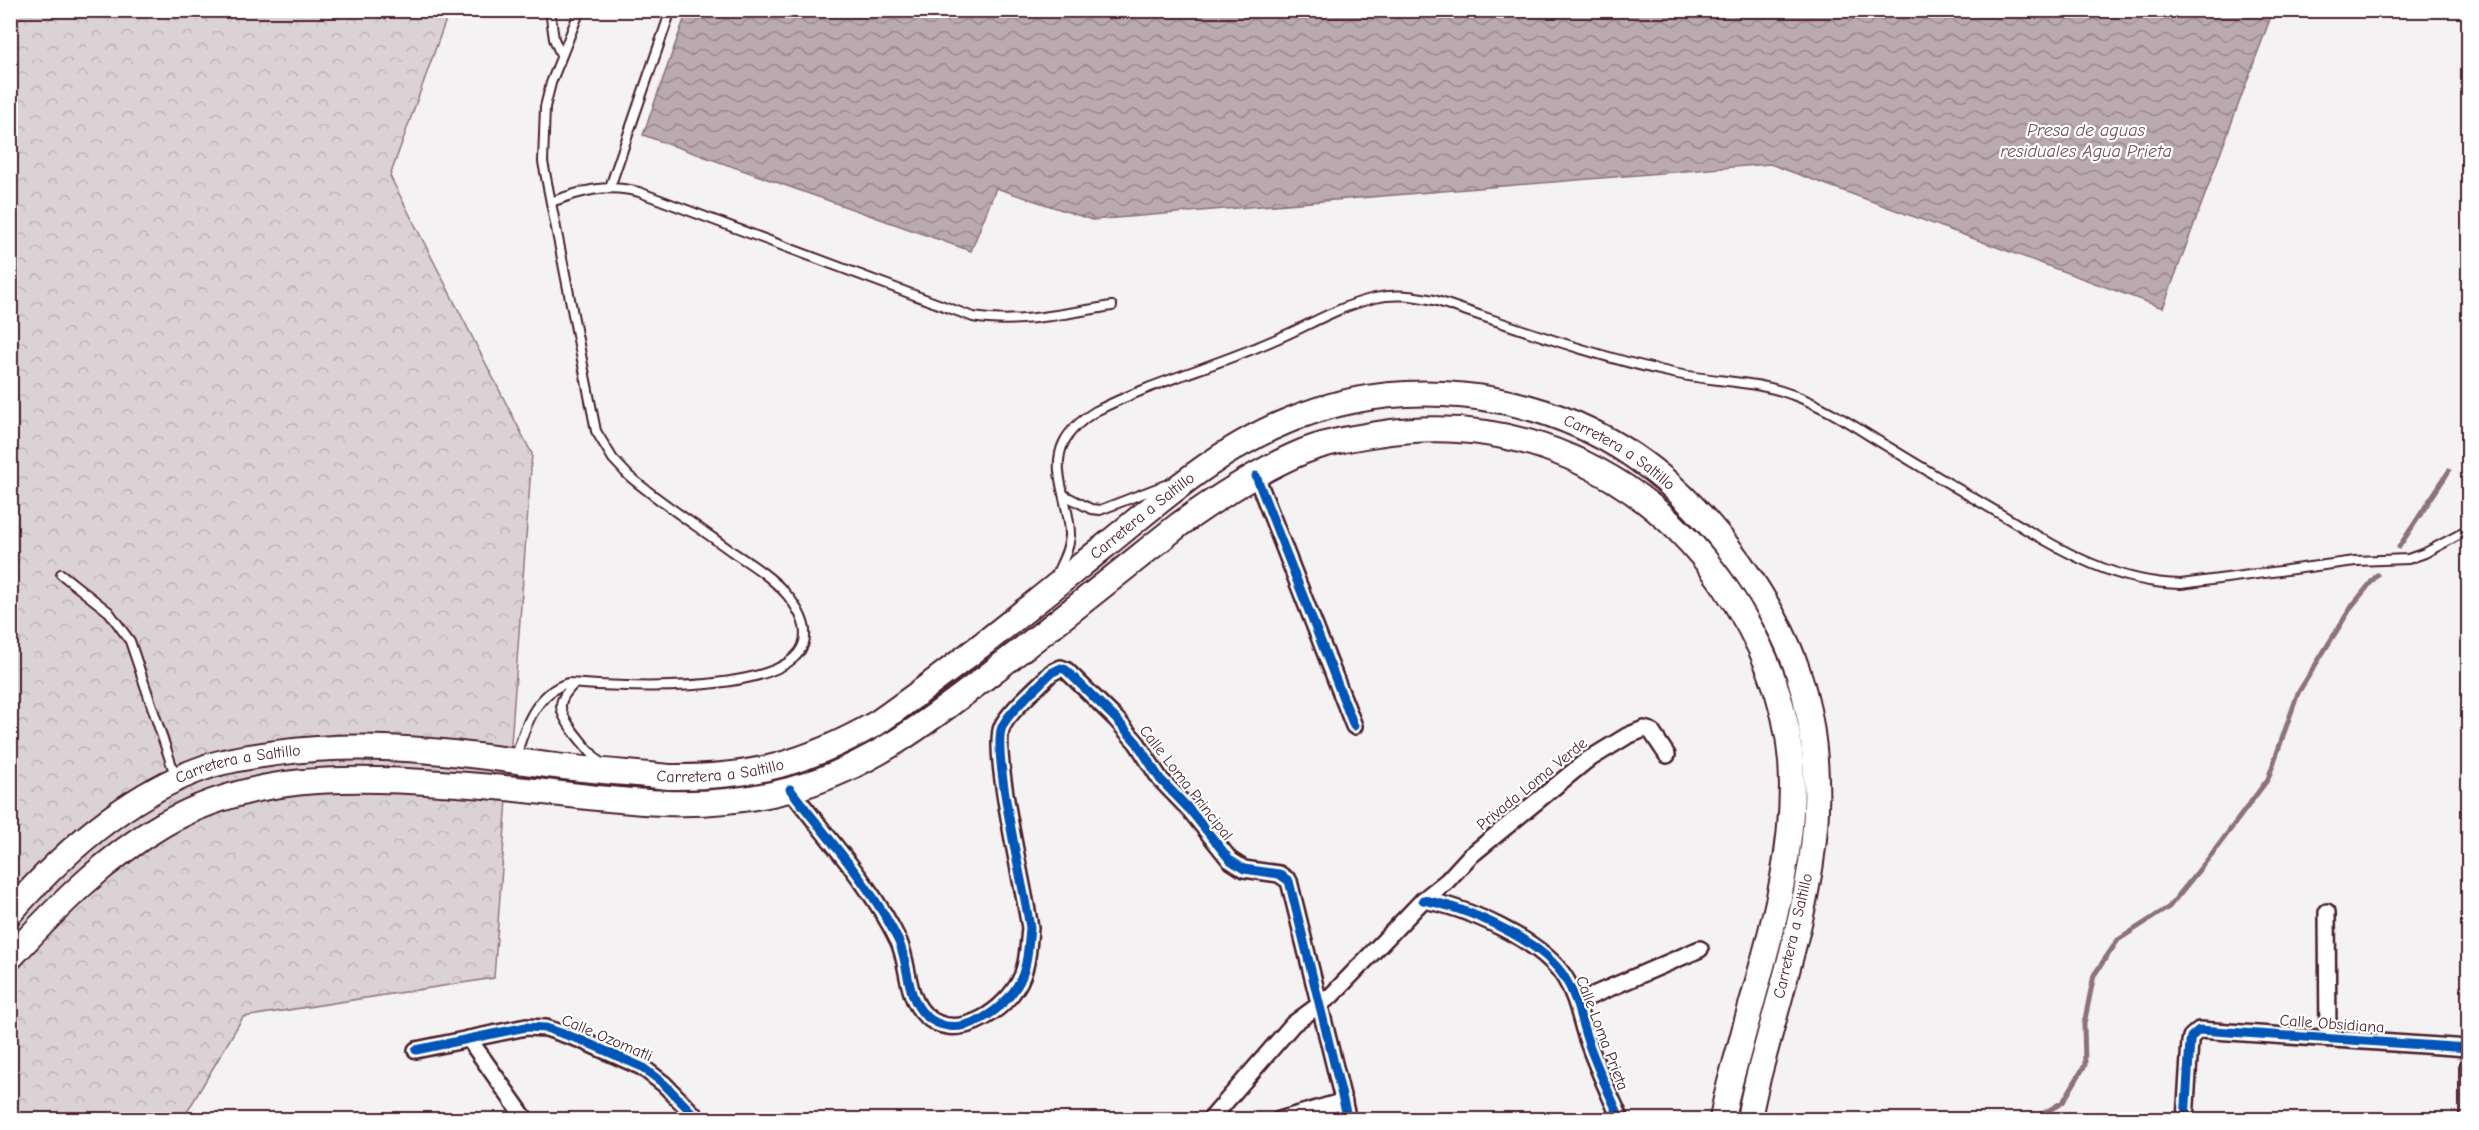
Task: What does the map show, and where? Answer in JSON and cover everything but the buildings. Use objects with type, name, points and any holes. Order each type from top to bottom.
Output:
[{"type":"main road","name":"Carretera a Saltillo","points":[[10,913],[36,884],[115,816],[152,791],[209,766],[246,757],[345,746],[405,747],[669,777],[745,773],[783,766],[848,740],[885,718],[1048,593],[1189,478],[1283,423],[1354,401],[1397,395],[1465,395],[1498,399],[1567,421],[1601,436],[1634,456],[1695,508],[1724,542],[1756,585],[1783,636],[1797,670],[1809,712],[1815,752],[1814,819],[1803,908],[1749,1119]]},
{"type":"main road","name":"Carretera a Saltillo","points":[[10,958],[54,909],[132,844],[193,810],[245,791],[287,782],[349,778],[525,790],[662,805],[702,804],[746,799],[790,789],[856,765],[919,729],[1180,524],[1216,498],[1302,452],[1356,438],[1398,431],[1438,429],[1489,433],[1553,450],[1591,465],[1622,483],[1679,530],[1708,563],[1745,618],[1773,680],[1785,720],[1791,759],[1792,792],[1786,860],[1722,1119]]},
{"type":"street","points":[[1256,476],[1354,726]]},
{"type":"street","name":"Calle Loma Principal","points":[[790,789],[863,884],[890,925],[900,945],[913,997],[918,1006],[926,1016],[948,1026],[964,1026],[998,1008],[1018,984],[1026,964],[1030,928],[1005,798],[999,742],[1000,730],[1007,719],[1051,673],[1061,669],[1066,670],[1137,743],[1160,779],[1190,810],[1230,860],[1244,869],[1279,874],[1289,880],[1348,1119]]},
{"type":"street","name":"Privada Loma Verde","points":[[1422,900],[1447,881],[1469,857],[1586,761],[1615,743],[1647,729],[1656,735],[1666,755]]},
{"type":"street","points":[[1210,1119],[1293,1024],[1320,1006],[1374,953],[1422,900]]},
{"type":"street","name":"Calle Loma Prieta","points":[[1422,900],[1466,911],[1498,927],[1550,959],[1565,977],[1577,1002],[1587,1039],[1621,1119]]},
{"type":"street","points":[[2327,912],[2328,1038]]},
{"type":"street","points":[[1577,1002],[1700,949]]},
{"type":"street","name":"Calle Ozomatli","points":[[416,1050],[526,1027],[546,1028],[642,1067],[664,1084],[699,1119]]},
{"type":"street","name":"Calle Obsidiana","points":[[2185,1119],[2190,1042],[2195,1032],[2205,1029],[2469,1048]]},
{"type":"street","points":[[469,1039],[526,1119]]},
{"type":"street","points":[[2468,1119],[2469,1066]]},
{"type":"street","points":[[1279,1119],[1344,1101]]},
{"type":"lane","points":[[550,10],[554,39],[561,55]]},
{"type":"lane","points":[[514,760],[528,720],[543,699],[560,686],[574,684],[710,684],[756,677],[776,671],[790,661],[799,650],[804,635],[801,618],[788,596],[766,575],[629,476],[604,447],[592,418],[543,162],[542,134],[545,107],[561,55],[580,10]]},
{"type":"lane","points":[[610,187],[671,10]]},
{"type":"lane","points":[[551,202],[588,189],[622,187],[973,318],[993,321],[1019,320],[1112,306]]},
{"type":"lane","points":[[1048,593],[1070,536],[1058,471],[1058,457],[1071,431],[1096,411],[1195,370],[1274,341],[1344,307],[1393,295],[1434,300],[1613,358],[1674,374],[1759,385],[1790,393],[1835,415],[2056,547],[2095,566],[2156,584],[2181,585],[2355,561],[2408,559],[2425,553],[2469,530]]},
{"type":"lane","points":[[1064,495],[1090,509],[1100,510],[1189,478]]},
{"type":"lane","points":[[61,574],[109,612],[130,641],[176,780]]},
{"type":"lane","points":[[574,684],[563,699],[561,711],[607,771]]},
{"type":"green space","points":[[10,11],[449,11],[390,176],[532,454],[494,978],[243,1017],[183,1119],[11,1119]]},
{"type":"water","name":"Presa de aguas residuales Agua Prieta","points":[[687,10],[2273,11],[2163,308],[1770,164],[1092,220],[996,188],[971,251],[643,135]]},
{"type":"waterway","points":[[2399,547],[2449,471]]},
{"type":"waterway","points":[[2032,1120],[2063,1102],[2085,1065],[2084,1024],[2094,975],[2118,940],[2169,907],[2268,779],[2298,693],[2352,606],[2377,575]]},
{"type":"cycle path","points":[[1256,476],[1354,726]]},
{"type":"cycle path","points":[[790,789],[849,863],[888,922],[899,942],[911,990],[919,1008],[937,1023],[950,1026],[963,1026],[976,1021],[1000,1006],[1017,986],[1025,965],[1030,928],[1001,764],[1002,727],[1017,707],[1051,673],[1061,668],[1066,670],[1137,743],[1160,779],[1190,810],[1230,860],[1244,869],[1279,874],[1289,881],[1348,1120]]},
{"type":"cycle path","points":[[1423,900],[1460,910],[1501,927],[1521,938],[1554,964],[1573,993],[1591,1049],[1621,1120]]},
{"type":"cycle path","points":[[416,1050],[526,1027],[546,1028],[581,1040],[642,1067],[664,1084],[699,1120]]},
{"type":"cycle path","points":[[2185,1120],[2190,1042],[2191,1037],[2199,1030],[2468,1048]]}]
